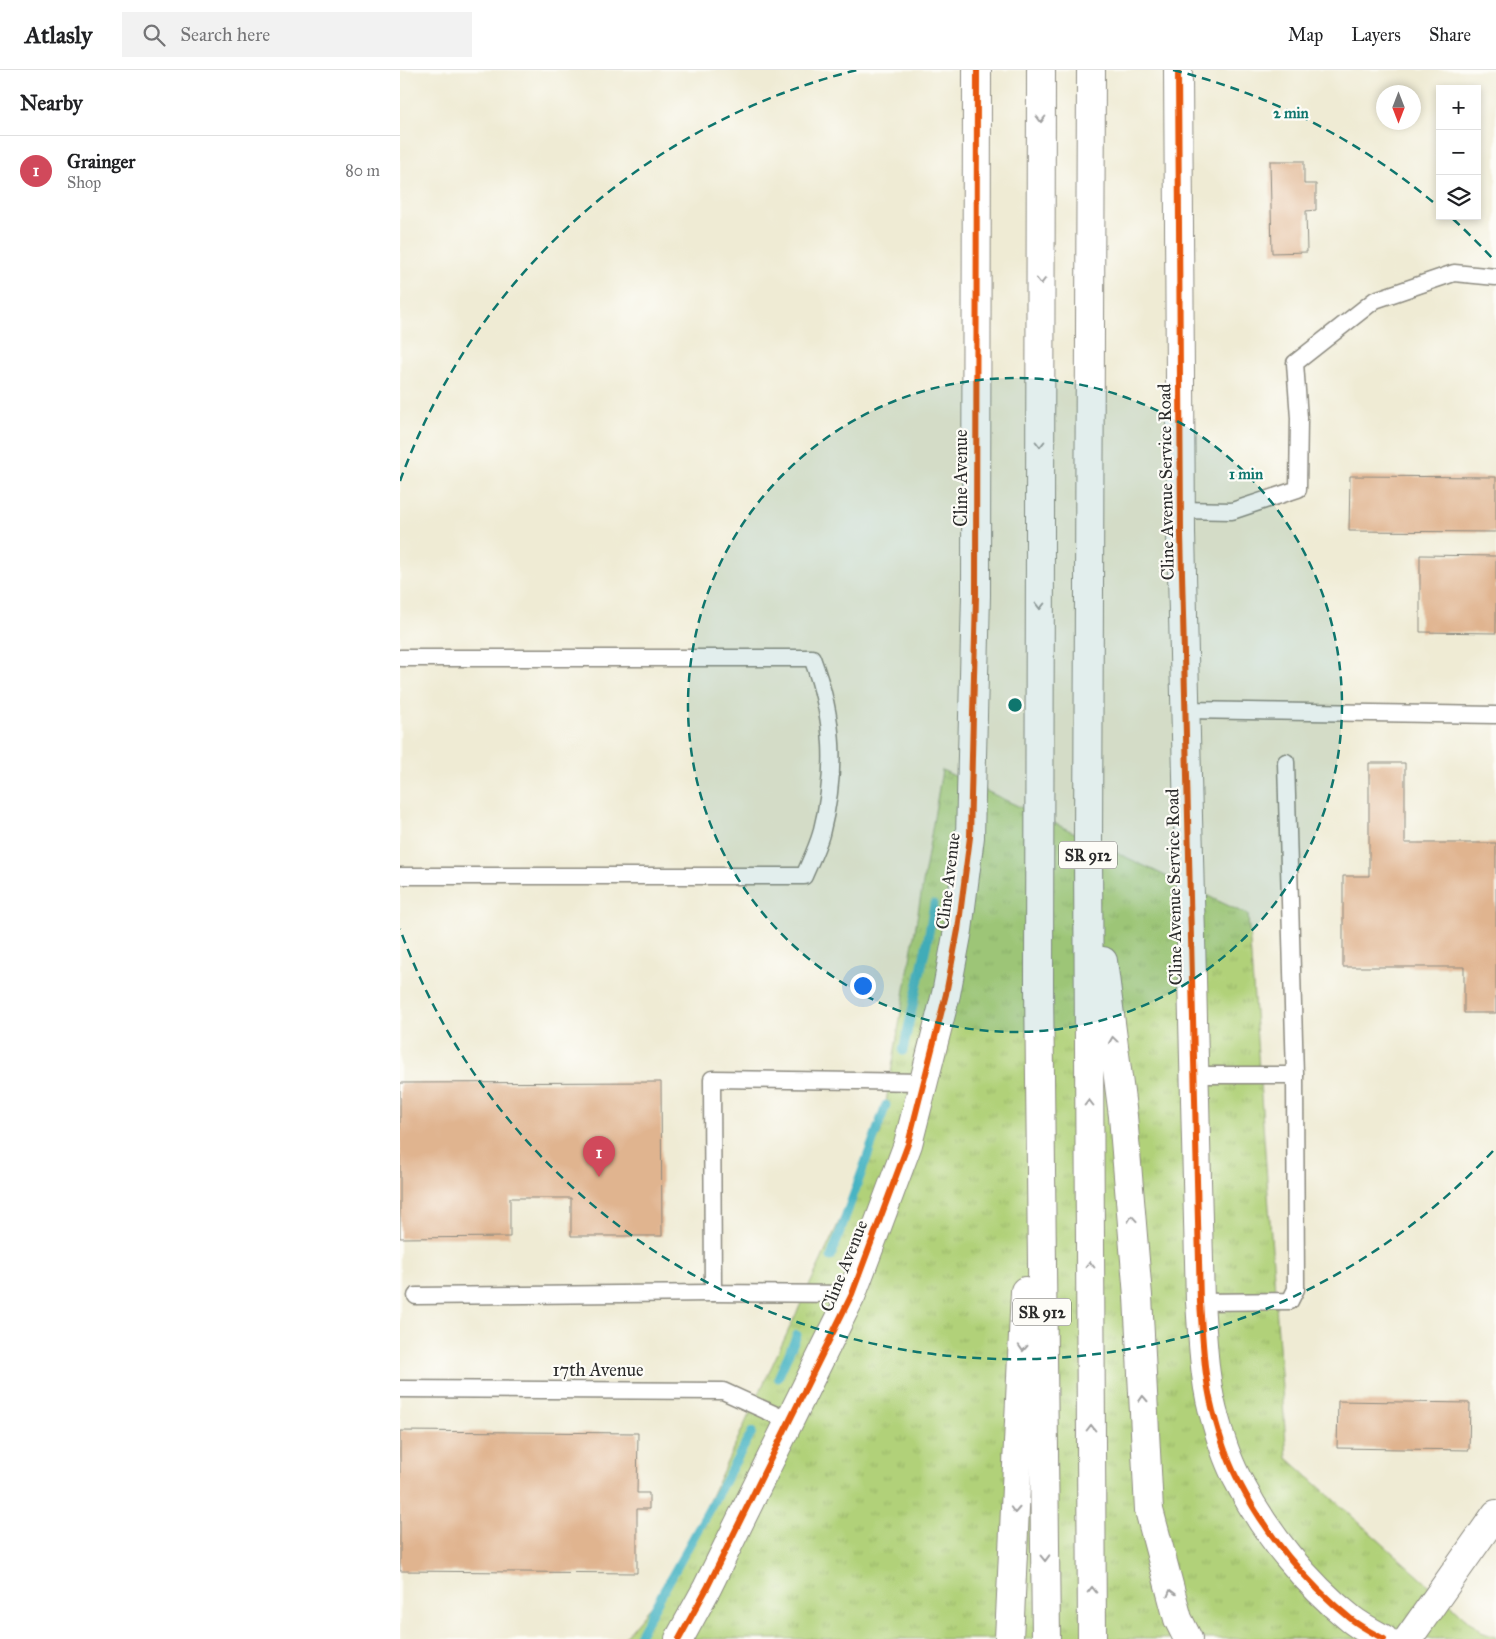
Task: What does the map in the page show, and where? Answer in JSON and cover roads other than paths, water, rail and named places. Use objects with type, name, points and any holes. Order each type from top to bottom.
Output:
[{"type":"main road","name":"Cline Avenue","points":[[679,1639],[707,1588],[852,1294],[908,1144],[948,985],[958,930],[970,837],[976,595],[977,70]]},
{"type":"main road","name":"SR 912","points":[[1041,70],[1039,984],[1046,1639]]},
{"type":"main road","name":"SR 912","points":[[1092,70],[1088,848],[1092,1639]]},
{"type":"main road","name":"Cline Avenue Service Road","points":[[1178,70],[1180,510],[1200,1302],[1205,1367],[1215,1421],[1238,1481],[1262,1521],[1291,1559],[1320,1591],[1352,1620],[1384,1639]]},
{"type":"main road","points":[[1088,848],[1123,1116],[1138,1296],[1149,1510],[1178,1619],[1188,1639]]},
{"type":"main road","points":[[1009,1639],[1039,984]]},
{"type":"main road","points":[[1408,1639],[1496,1514]]},
{"type":"main road","name":"Cline Avenue","points":[[694,1639],[707,1588]]},
{"type":"lane","points":[[1180,510],[1232,511],[1298,489],[1299,418],[1295,362],[1375,300],[1454,273],[1496,277]]},
{"type":"lane","points":[[400,658],[812,658],[822,684],[832,758],[829,794],[820,836],[804,876],[400,876]]},
{"type":"lane","points":[[1185,710],[1496,715]]},
{"type":"lane","points":[[1200,1302],[1290,1301],[1296,1289],[1295,1075],[1286,762]]},
{"type":"lane","points":[[1194,1075],[1295,1075]]},
{"type":"lane","points":[[713,1293],[712,1079],[924,1082]]},
{"type":"lane","points":[[416,1296],[713,1293],[852,1294]]},
{"type":"lane","name":"17th Avenue","points":[[400,1389],[723,1391],[789,1421]]},
{"type":"waterway","points":[[903,1051],[934,904]]},
{"type":"waterway","points":[[831,1257],[886,1105]]},
{"type":"waterway","points":[[778,1378],[797,1335]]},
{"type":"waterway","points":[[637,1639],[752,1432]]},
{"type":"place","name":"Grainger","points":[[599,1177]]}]
